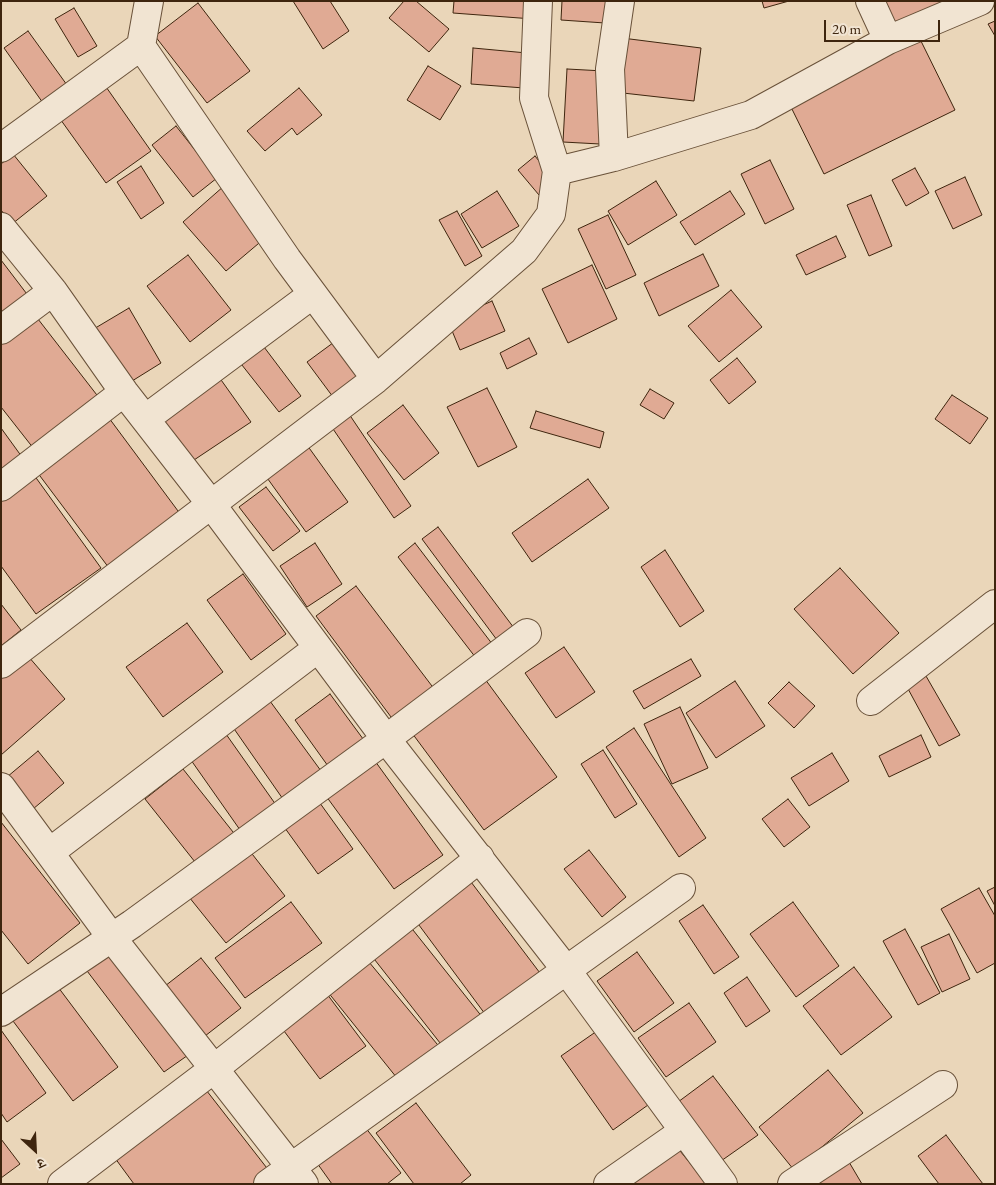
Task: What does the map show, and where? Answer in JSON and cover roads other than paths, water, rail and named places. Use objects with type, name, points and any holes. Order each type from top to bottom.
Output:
[{"type":"street","points":[[149,1],[142,46],[287,259],[376,379]]},
{"type":"street","points":[[1,664],[376,379],[524,251],[552,214],[557,172],[534,98],[538,1]]},
{"type":"street","points":[[614,157],[610,69],[620,1]]},
{"type":"street","points":[[870,1],[888,40]]},
{"type":"street","points":[[557,172],[614,157],[752,115],[888,40],[980,1]]},
{"type":"street","points":[[1,148],[142,46]]},
{"type":"street","points":[[1,227],[53,291],[124,392],[211,504],[386,739],[567,971],[723,1184]]},
{"type":"street","points":[[1,330],[53,291]]},
{"type":"street","points":[[145,419],[313,294]]},
{"type":"street","points":[[1,487],[124,392]]},
{"type":"street","points":[[871,701],[995,604]]},
{"type":"street","points":[[1,1012],[112,938],[386,739],[527,633]]},
{"type":"street","points":[[50,852],[318,648]]},
{"type":"street","points":[[1,786],[112,938],[298,1175]]},
{"type":"street","points":[[62,1184],[215,1068],[480,858]]},
{"type":"street","points":[[268,1184],[298,1175],[567,971],[681,888]]},
{"type":"street","points":[[792,1184],[943,1085]]},
{"type":"street","points":[[608,1184],[684,1130]]}]
